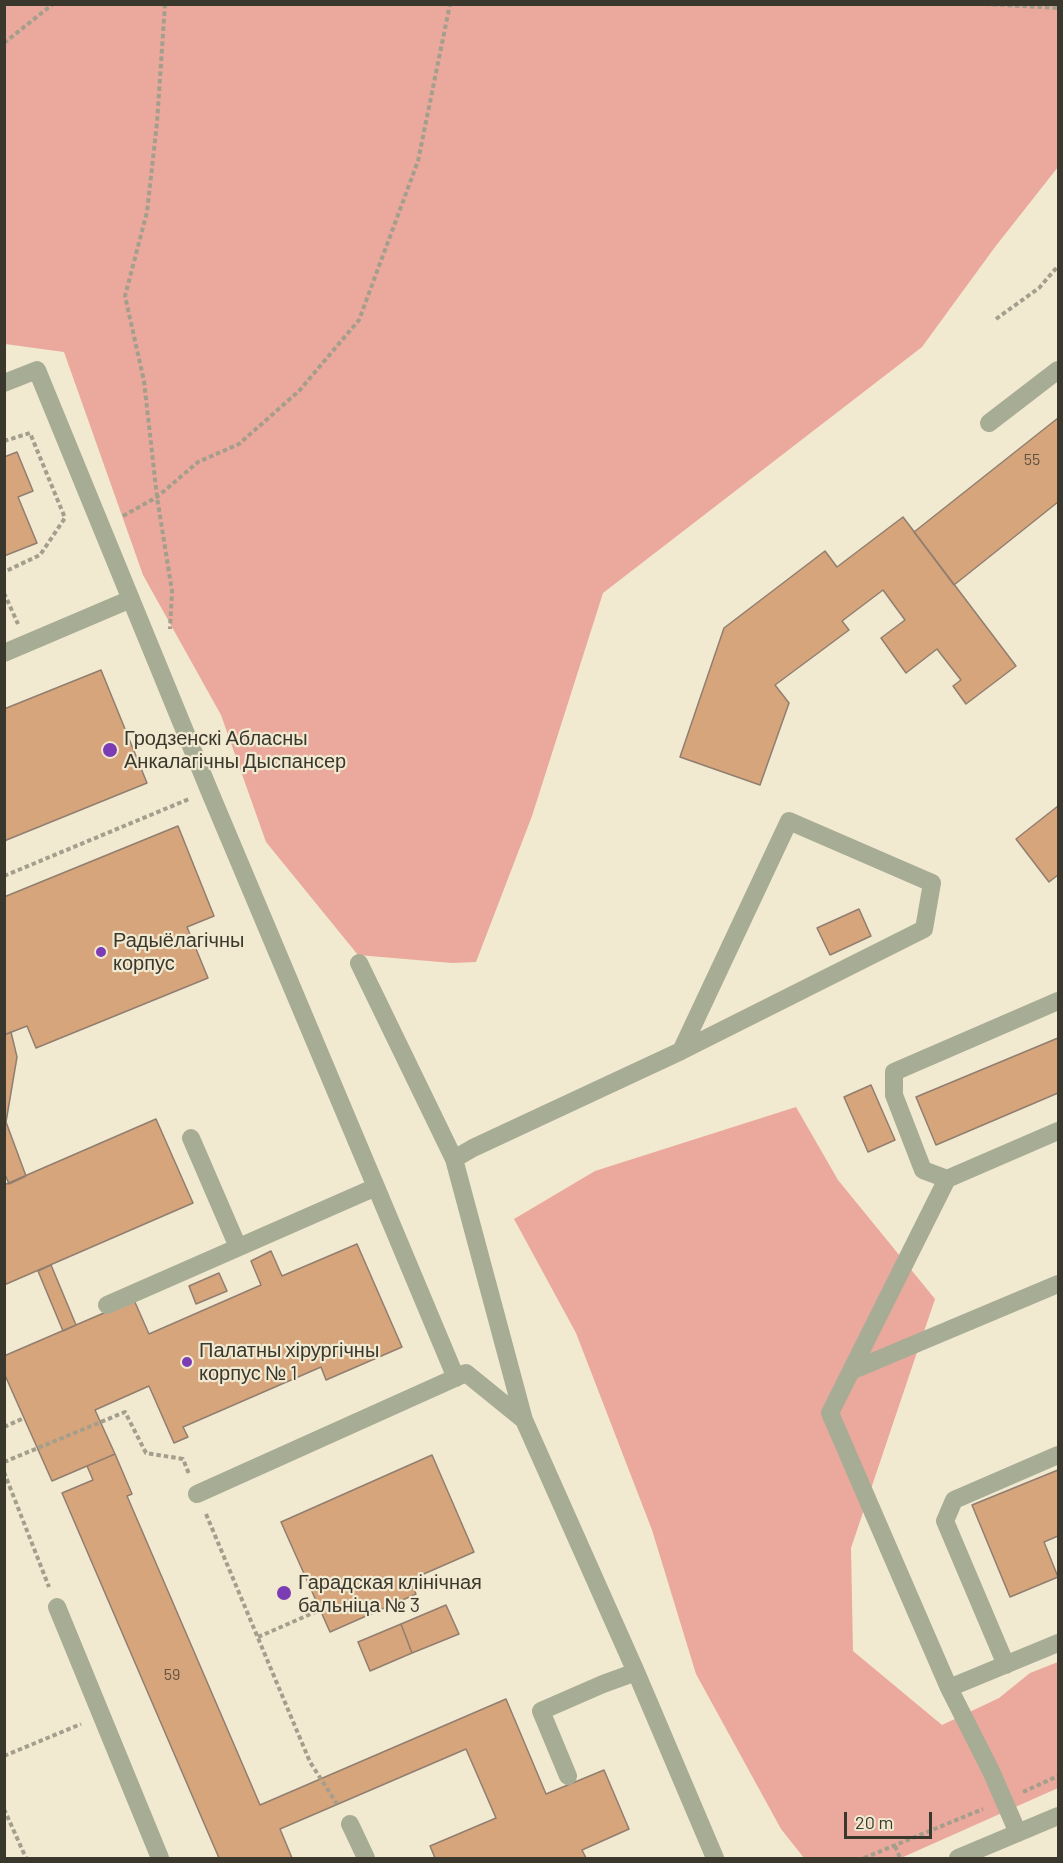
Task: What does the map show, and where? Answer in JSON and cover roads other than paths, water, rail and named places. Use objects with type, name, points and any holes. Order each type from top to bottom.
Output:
[{"type":"street","points":[[4,383],[37,370],[209,790],[456,1378]]},
{"type":"street","points":[[989,423],[1059,370]]},
{"type":"street","points":[[4,653],[131,599]]},
{"type":"street","points":[[454,1159],[681,1051],[924,929],[932,883],[789,822],[681,1051]]},
{"type":"street","points":[[359,963],[454,1159],[524,1420],[636,1672],[715,1858]]},
{"type":"street","points":[[947,1179],[923,1170],[894,1095],[894,1072],[1059,1001]]},
{"type":"street","points":[[1018,1833],[949,1688],[830,1413],[947,1179],[1059,1131]]},
{"type":"street","points":[[191,1138],[238,1247]]},
{"type":"street","points":[[107,1305],[376,1187]]},
{"type":"street","points":[[851,1371],[1059,1284]]},
{"type":"street","points":[[197,1494],[466,1373],[524,1420]]},
{"type":"street","points":[[1006,1665],[945,1521],[954,1500],[1059,1455]]},
{"type":"street","points":[[57,1607],[160,1858]]},
{"type":"street","points":[[949,1688],[1059,1643]]},
{"type":"street","points":[[568,1776],[541,1711],[636,1672]]},
{"type":"street","points":[[958,1858],[1059,1816]]},
{"type":"street","points":[[350,1824],[366,1858]]},
{"type":"place","name":"Гродзенскі Абласны Анкалагічны Дыспансер","points":[[110,750]]},
{"type":"place","name":"Радыёлагічны корпус","points":[[101,952]]},
{"type":"place","name":"Палатны хірургічны корпус № 1","points":[[187,1362]]},
{"type":"place","name":"Гарадская клінічная бальніца № 3","points":[[284,1593]]}]
